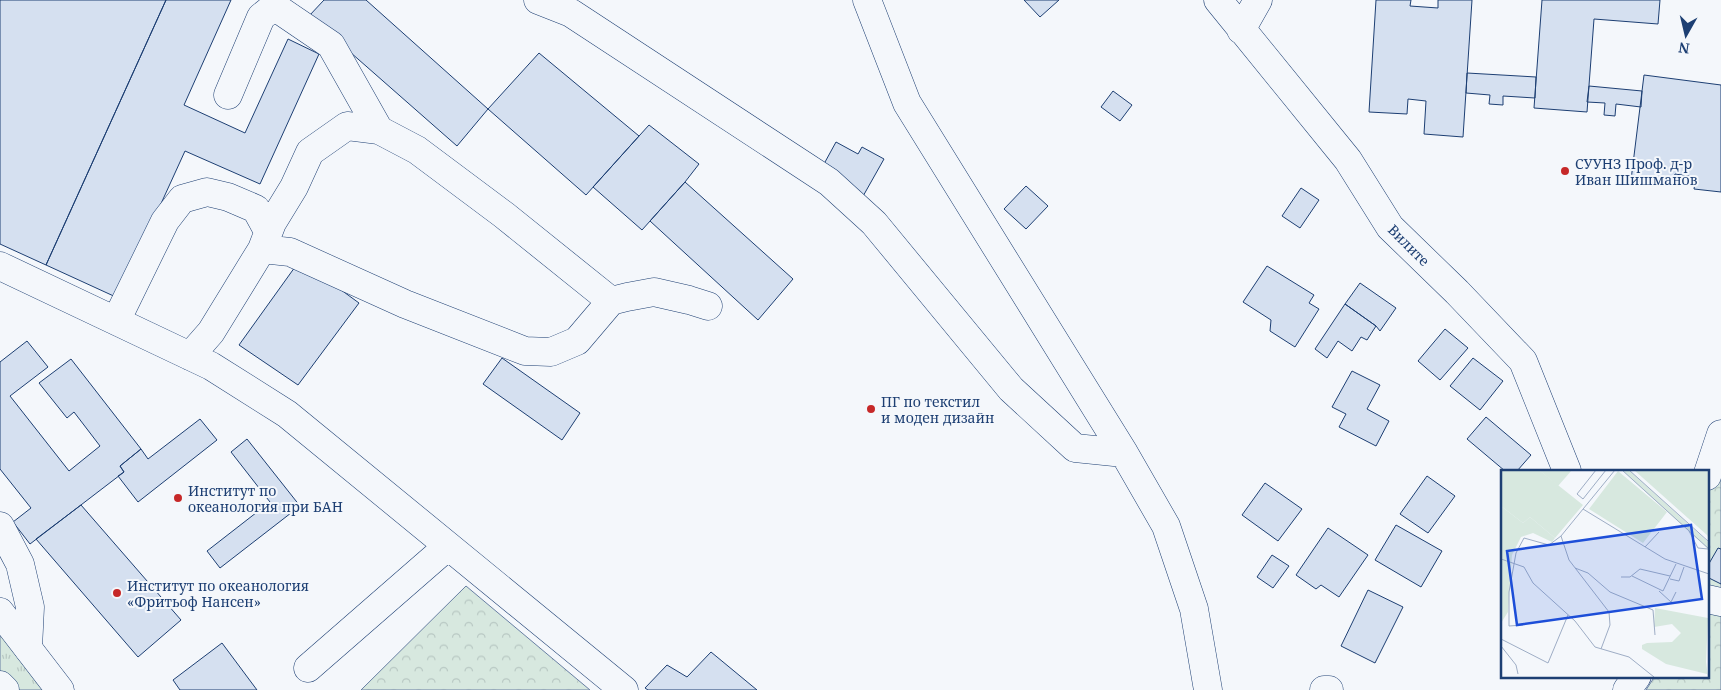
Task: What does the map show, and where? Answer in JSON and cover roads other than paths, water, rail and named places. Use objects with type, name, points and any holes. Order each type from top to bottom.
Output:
[{"type":"street","points":[[538,0],[571,13],[829,182],[874,223],[1011,389],[1075,448],[1124,453]]},
{"type":"street","points":[[867,0],[907,103],[1124,453],[1166,526],[1194,609],[1208,690]]},
{"type":"street","name":"Вилите","points":[[1218,0],[1348,160],[1390,227],[1457,292],[1522,361],[1567,470]]},
{"type":"street","points":[[1241,30],[1258,0]]},
{"type":"street","points":[[228,95],[261,17],[271,9],[282,11],[332,45],[379,130]]},
{"type":"street","points":[[190,356],[211,332],[265,240],[272,223],[294,187],[310,152],[347,126],[379,130],[417,150],[504,215],[611,301]]},
{"type":"street","points":[[116,320],[165,221],[182,199],[208,192],[228,197],[256,209],[265,240],[405,304],[525,351],[551,352],[577,341],[611,301],[654,292],[708,306]]},
{"type":"street","points":[[0,266],[211,366],[287,414],[624,690]]},
{"type":"street","points":[[1708,473],[1721,434]]},
{"type":"street","points":[[0,526],[20,564],[30,607],[28,648]]},
{"type":"street","points":[[308,668],[448,546]]},
{"type":"street","points":[[1708,599],[1721,602]]},
{"type":"street","points":[[0,612],[60,690]]},
{"type":"street","points":[[1627,690],[1636,678]]},
{"type":"street","points":[[0,684],[4,690]]},
{"type":"street","points":[[1324,690],[1329,690]]},
{"type":"place","name":"СУУНЗ Проф. д-р Иван Шишманов","points":[[1565,171]]},
{"type":"place","name":"ПГ по текстил и моден дизайн","points":[[871,409]]},
{"type":"place","name":"Институт по океанология при БАН","points":[[178,498]]},
{"type":"place","name":"Институт по океанология «Фритьоф Нансен»","points":[[117,593]]}]
